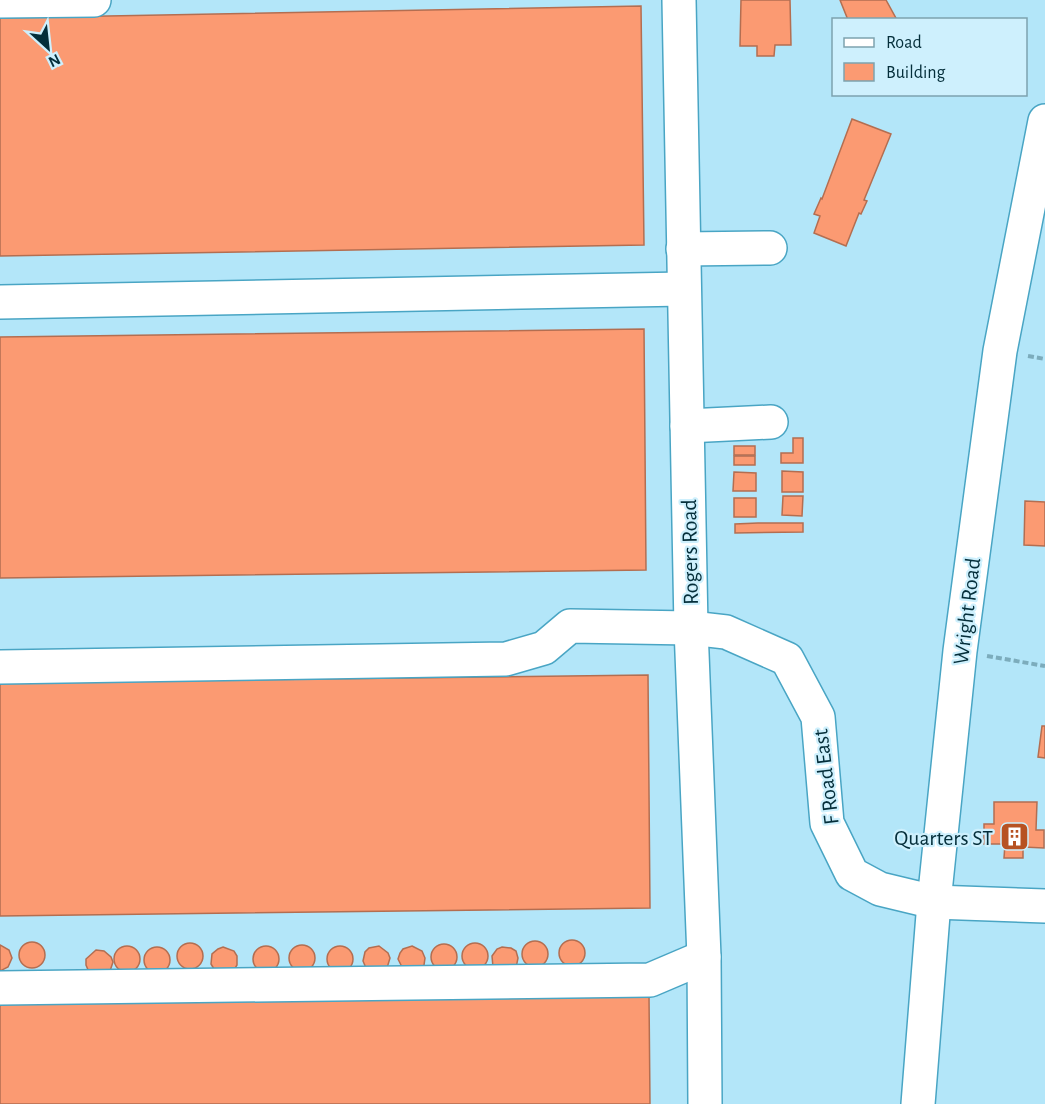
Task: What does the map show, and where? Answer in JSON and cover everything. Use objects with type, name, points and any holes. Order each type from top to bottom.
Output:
[{"type":"street","points":[[0,1],[94,0]]},
{"type":"street","name":"Rogers Road","points":[[679,0],[691,628],[704,957],[705,1104]]},
{"type":"street","name":"Wright Road","points":[[918,1104],[934,902],[960,651],[1000,351],[1045,121]]},
{"type":"street","points":[[683,249],[770,248]]},
{"type":"street","points":[[0,302],[684,289]]},
{"type":"street","points":[[687,426],[771,422]]},
{"type":"street","name":"F Road East","points":[[0,667],[506,659],[544,648],[570,626],[691,628],[726,632],[787,659],[818,717],[827,823],[852,874],[880,889],[934,902],[1045,906]]},
{"type":"street","points":[[0,988],[650,980],[704,957]]},
{"type":"path","points":[[960,651],[1045,666]]},
{"type":"building","points":[[741,0],[790,0],[791,45],[775,45],[774,56],[757,56],[757,46],[740,46]]},
{"type":"building","points":[[840,0],[886,0],[896,18],[847,18]]},
{"type":"building","points":[[641,6],[644,245],[0,256],[0,18]]},
{"type":"building","points":[[852,119],[891,134],[864,200],[867,201],[861,214],[859,213],[846,246],[814,233],[820,216],[814,214],[822,199]]},
{"type":"building","points":[[644,329],[646,570],[0,578],[0,337]]},
{"type":"building","points":[[793,438],[803,438],[803,463],[781,463],[781,453],[793,453]]},
{"type":"building","points":[[734,446],[755,446],[755,455],[734,455]]},
{"type":"building","points":[[734,456],[755,456],[755,465],[734,465]]},
{"type":"building","points":[[782,471],[803,472],[803,492],[782,492]]},
{"type":"building","points":[[734,472],[756,473],[756,491],[733,491]]},
{"type":"building","points":[[783,496],[803,496],[802,516],[782,515]]},
{"type":"building","points":[[734,498],[756,498],[756,517],[734,517]]},
{"type":"building","points":[[1025,501],[1045,502],[1045,546],[1024,545]]},
{"type":"building","points":[[803,523],[803,532],[735,533],[735,524]]},
{"type":"building","points":[[648,675],[650,908],[0,916],[0,683]]},
{"type":"building","points":[[1042,726],[1045,726],[1045,758],[1038,757]]},
{"type":"building","name":"Quarters ST","points":[[994,802],[1037,802],[1036,830],[1044,830],[1044,848],[1023,847],[1023,858],[1004,858],[1005,844],[984,844],[984,824],[994,824]]},
{"type":"building","points":[[572,940],[581,944],[585,953],[581,962],[572,966],[563,962],[559,953],[563,944]]},
{"type":"building","points":[[535,941],[544,945],[548,954],[544,963],[535,967],[526,963],[522,954],[526,945]]},
{"type":"building","points":[[32,942],[41,946],[45,955],[41,964],[32,968],[23,964],[19,955],[23,946]]},
{"type":"building","points":[[190,943],[199,947],[203,956],[199,965],[190,969],[181,965],[177,956],[181,947]]},
{"type":"building","points":[[475,943],[484,947],[488,956],[484,965],[475,969],[466,965],[462,956],[466,947]]},
{"type":"building","points":[[444,944],[453,948],[457,957],[453,966],[444,970],[435,966],[431,957],[435,948]]},
{"type":"building","points":[[0,945],[9,950],[12,958],[8,967],[0,971]]},
{"type":"building","points":[[302,945],[311,949],[315,958],[311,967],[302,971],[293,967],[289,958],[293,949]]},
{"type":"building","points":[[127,946],[136,950],[140,959],[136,968],[127,972],[118,968],[114,959],[118,950]]},
{"type":"building","points":[[266,946],[275,950],[279,959],[275,968],[266,972],[257,968],[253,959],[257,950]]},
{"type":"building","points":[[340,946],[349,950],[353,959],[349,968],[340,972],[331,968],[327,959],[331,950]]},
{"type":"building","points":[[379,946],[388,953],[390,958],[387,968],[366,968],[363,961],[365,952],[369,948]]},
{"type":"building","points":[[412,946],[422,951],[425,958],[422,969],[403,969],[398,959],[403,949]]},
{"type":"building","points":[[157,947],[166,951],[170,960],[166,969],[157,973],[148,969],[144,960],[148,951]]},
{"type":"building","points":[[223,947],[234,951],[237,956],[237,965],[234,970],[214,969],[211,964],[212,954]]},
{"type":"building","points":[[502,947],[516,951],[518,958],[516,968],[493,967],[492,956],[497,949]]},
{"type":"building","points":[[96,950],[104,951],[111,957],[113,962],[110,971],[89,972],[86,959]]},
{"type":"building","points":[[649,995],[650,1104],[0,1104],[0,1002]]},
{"type":"place","name":"Quarters ST","points":[[1014,837]]}]
